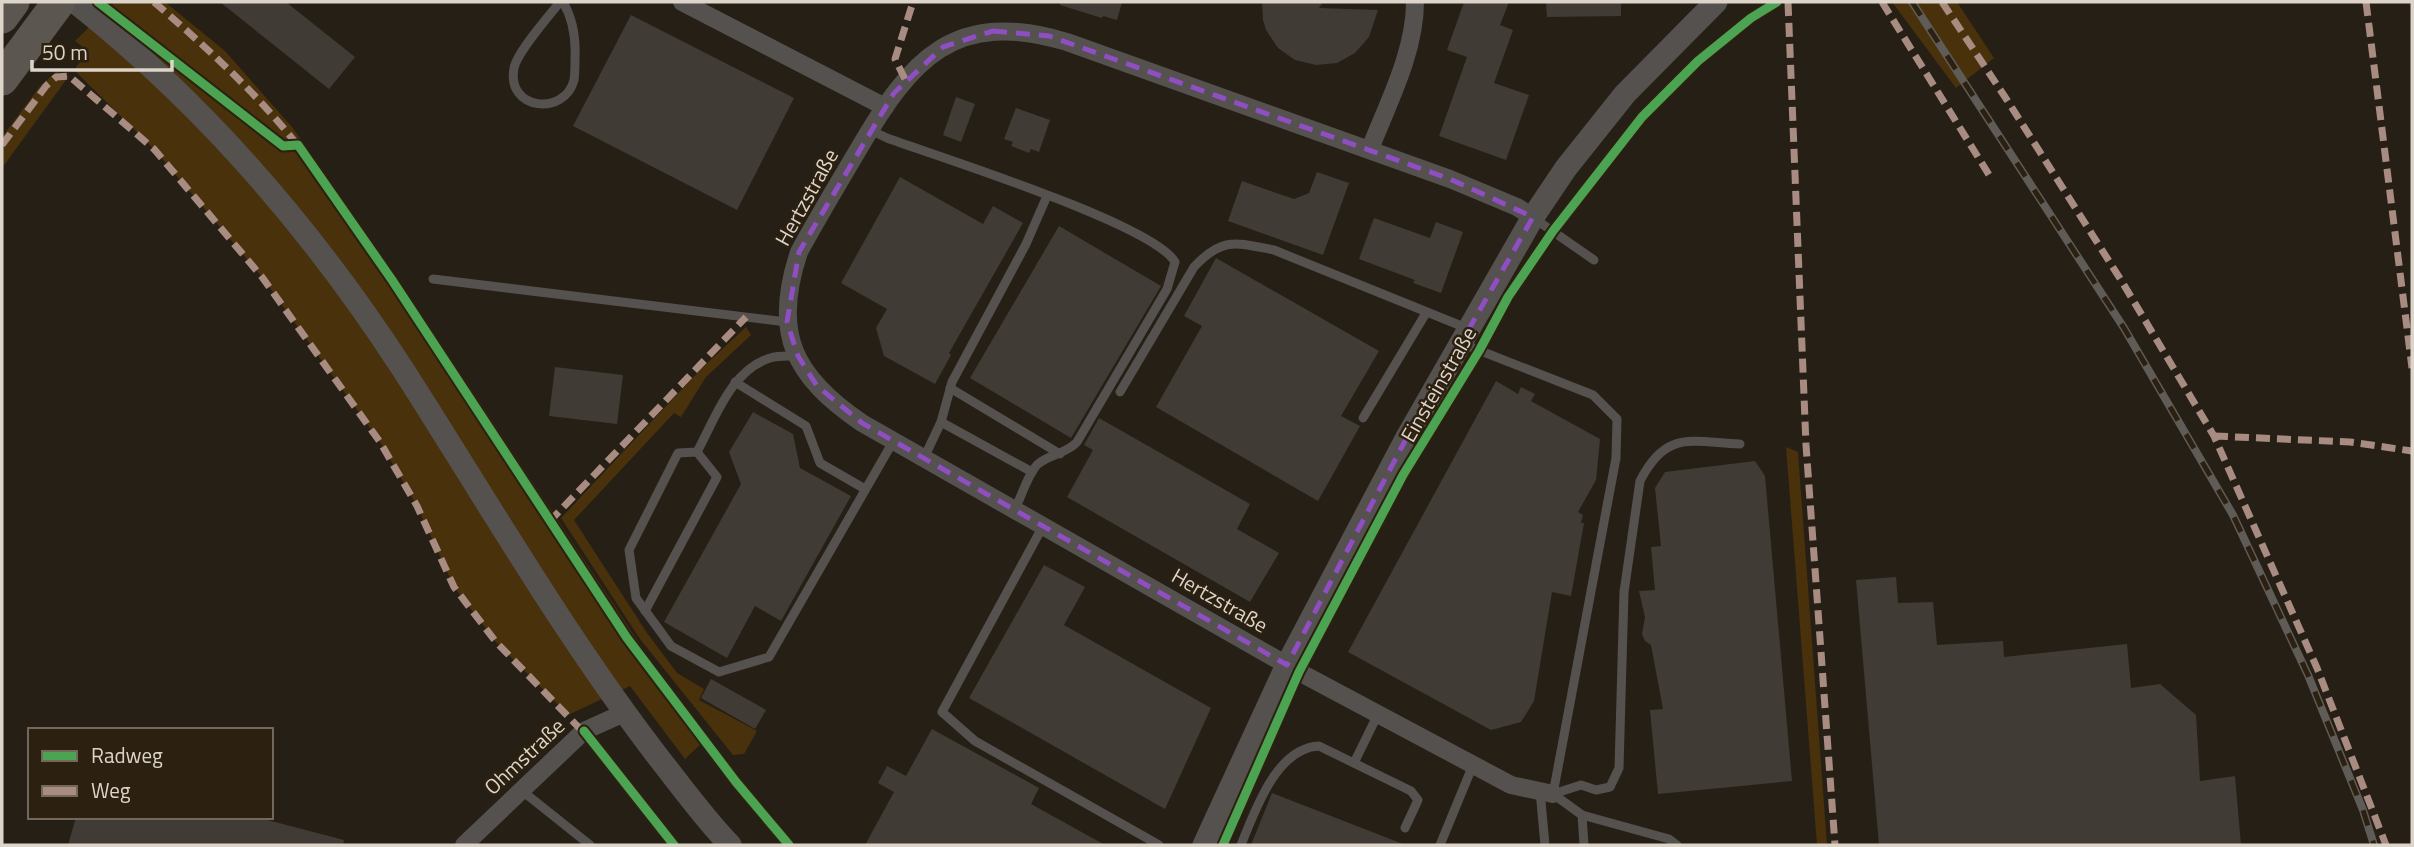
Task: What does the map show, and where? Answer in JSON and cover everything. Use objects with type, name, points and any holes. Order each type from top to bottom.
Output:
[{"type":"highway","points":[[2,17],[13,2]]},
{"type":"highway","points":[[2,79],[62,5]]},
{"type":"street","points":[[682,2],[885,107]]},
{"type":"street","points":[[1370,149],[1409,45],[1415,18],[1415,2]]},
{"type":"street","name":"Einsteinstraße","points":[[1204,845],[1287,665],[1406,439],[1533,217],[1566,168],[1625,94],[1716,2]]},
{"type":"street","points":[[62,5],[149,64],[218,131],[325,260],[402,368],[556,613],[624,713],[730,845]]},
{"type":"street","name":"Hertzstraße","points":[[1533,217],[1497,198],[1370,149],[1067,42],[1032,32],[1012,30],[976,35],[943,47],[927,57],[905,79],[885,107],[799,252],[791,276],[787,323],[798,356],[817,386],[835,404],[1287,665],[1511,785],[1546,792]]},
{"type":"street","name":"Ohmstraße","points":[[464,845],[584,731],[624,713]]},
{"type":"lane","points":[[561,2],[570,15],[576,45],[574,82],[564,96],[549,104],[534,104],[524,100],[514,85],[514,66],[525,47],[561,2]]},
{"type":"lane","points":[[870,130],[1103,217],[1138,234],[1170,254],[1175,262],[1167,289],[1077,442],[1071,449],[1038,464],[1015,509]]},
{"type":"lane","points":[[925,458],[941,422],[950,388],[1026,244],[1047,196]]},
{"type":"lane","points":[[1533,217],[1594,260]]},
{"type":"lane","points":[[1120,392],[1194,267],[1207,253],[1224,244],[1247,245],[1275,250],[1426,313],[1466,337],[1593,395],[1616,419],[1616,458],[1546,792],[1545,845]]},
{"type":"lane","points":[[433,279],[787,323]]},
{"type":"lane","points":[[1363,418],[1426,313]]},
{"type":"lane","points":[[697,452],[735,383],[747,369],[768,358],[798,356]]},
{"type":"lane","points":[[735,383],[806,426],[820,463],[865,489]]},
{"type":"lane","points":[[950,388],[1060,454]]},
{"type":"lane","points":[[941,422],[1032,472]]},
{"type":"lane","points":[[697,452],[678,453],[629,550],[636,598],[645,611],[671,646],[719,672],[769,657],[894,440]]},
{"type":"lane","points":[[1546,792],[1581,785],[1596,790],[1611,787],[1619,768],[1624,592],[1640,481],[1648,466],[1661,451],[1679,441],[1740,444]]},
{"type":"lane","points":[[645,611],[717,477],[697,452]]},
{"type":"lane","points":[[1043,526],[942,712],[975,741],[1159,845]]},
{"type":"lane","points":[[1354,763],[1378,714]]},
{"type":"lane","points":[[1241,845],[1261,797],[1288,760],[1305,747],[1319,747],[1411,791],[1418,800],[1405,828]]},
{"type":"lane","points":[[1440,845],[1473,765]]},
{"type":"lane","points":[[521,790],[590,845]]},
{"type":"lane","points":[[1546,792],[1582,814],[1669,839],[1677,845]]},
{"type":"lane","points":[[1582,814],[1584,845]]},
{"type":"highlighted area","points":[[993,31],[1049,36],[1450,179],[1533,217],[1406,439],[1287,665],[862,423],[817,386],[798,356],[787,322],[799,252],[894,93],[943,47]]},
{"type":"shaded area","points":[[115,2],[165,2],[225,51],[292,127],[401,283],[704,741],[685,759],[630,686],[568,715],[496,642],[454,587],[417,506],[380,442],[262,277],[154,149],[74,70],[88,51],[75,41]]},
{"type":"shaded area","points":[[1892,2],[1957,2],[1994,58],[1956,88]]},
{"type":"shaded area","points":[[56,72],[69,76],[2,168],[2,137],[41,85]]},
{"type":"shaded area","points":[[746,327],[751,335],[706,377],[681,417],[674,413],[574,520],[647,633],[677,673],[704,689],[699,700],[757,731],[744,754],[733,755],[640,639],[561,518],[702,368]]},
{"type":"shaded area","points":[[1786,447],[1798,452],[1827,845],[1817,845]]},
{"type":"building","points":[[220,2],[286,2],[355,57],[329,89]]},
{"type":"building","points":[[1060,2],[1122,2],[1117,20],[1060,5]]},
{"type":"building","points":[[1262,2],[1323,2],[1319,8],[1378,10],[1369,37],[1355,53],[1337,63],[1316,65],[1295,60],[1278,48],[1266,30]]},
{"type":"building","points":[[1464,2],[1509,2],[1500,25],[1513,30],[1494,83],[1529,95],[1506,160],[1439,136],[1467,57],[1447,50]]},
{"type":"building","points":[[1546,2],[1621,2],[1621,16],[1547,17]]},
{"type":"building","points":[[631,15],[794,98],[737,210],[573,126]]},
{"type":"building","points":[[956,97],[975,104],[961,142],[943,135]]},
{"type":"building","points":[[1016,108],[1050,120],[1039,152],[1031,149],[1029,153],[1011,146],[1013,142],[1004,139]]},
{"type":"building","points":[[1317,172],[1349,183],[1323,255],[1228,221],[1242,181],[1294,199],[1309,193]]},
{"type":"building","points":[[900,177],[983,224],[993,206],[1023,223],[949,353],[951,355],[935,384],[884,356],[876,328],[887,309],[841,283]]},
{"type":"building","points":[[1374,218],[1430,238],[1436,222],[1463,232],[1441,293],[1359,259]]},
{"type":"building","points":[[1059,226],[1161,286],[1071,438],[970,378]]},
{"type":"building","points":[[1216,258],[1379,351],[1341,416],[1360,426],[1318,501],[1156,407],[1202,326],[1184,316]]},
{"type":"building","points":[[555,367],[623,375],[617,424],[549,416]]},
{"type":"building","points":[[1496,381],[1518,394],[1521,387],[1535,394],[1531,401],[1600,439],[1596,480],[1578,512],[1583,515],[1581,523],[1584,523],[1571,596],[1552,592],[1534,701],[1521,722],[1491,730],[1348,652]]},
{"type":"building","points":[[753,412],[793,434],[800,468],[851,496],[781,621],[755,606],[727,658],[664,622],[741,484],[729,452]]},
{"type":"building","points":[[1099,418],[1250,504],[1237,529],[1279,553],[1250,602],[1067,497],[1093,450],[1084,445]]},
{"type":"building","points":[[1755,461],[1765,476],[1792,781],[1658,794],[1650,710],[1663,709],[1651,645],[1645,641],[1642,634],[1645,617],[1639,591],[1655,590],[1651,547],[1661,546],[1655,488],[1665,472]]},
{"type":"building","points":[[1044,565],[1085,587],[1064,625],[1211,708],[1165,809],[969,698]]},
{"type":"building","points":[[1896,577],[1898,603],[1933,602],[1937,645],[2003,641],[2004,657],[2127,644],[2131,688],[2160,684],[2196,715],[2200,781],[2235,776],[2241,845],[1879,845],[1856,580]]},
{"type":"building","points":[[711,679],[766,710],[755,729],[701,698]]},
{"type":"building","points":[[932,729],[1039,788],[1031,804],[1105,845],[865,845],[894,792],[878,783],[887,766],[906,776]]},
{"type":"building","points":[[1272,793],[1403,844],[1403,845],[1251,845]]},
{"type":"building","points":[[75,819],[264,819],[344,840],[343,845],[68,845]]},
{"type":"railway","points":[[1912,2],[2124,328],[2233,515],[2308,675],[2363,810],[2374,845]]},
{"type":"marked path","points":[[154,2],[230,71],[266,107],[299,147]]},
{"type":"marked path","points":[[905,79],[895,59],[913,2]]},
{"type":"marked path","points":[[1788,2],[1806,445],[1835,845]]},
{"type":"marked path","points":[[1882,2],[1991,178]]},
{"type":"marked path","points":[[1942,2],[2121,280],[2214,436],[2317,668],[2386,845]]},
{"type":"marked path","points":[[2366,2],[2412,368]]},
{"type":"marked path","points":[[2,145],[46,86],[56,77],[69,76],[154,149],[262,277],[380,442],[417,506],[454,587],[496,642],[587,736]]},
{"type":"marked path","points":[[549,522],[746,317]]},
{"type":"marked path","points":[[2214,436],[2350,442],[2412,451]]},
{"type":"cycle path","points":[[98,2],[283,146],[298,145],[392,280],[627,638],[736,782],[789,845]]},
{"type":"cycle path","points":[[1223,845],[1299,672],[1403,475],[1479,351],[1508,297],[1553,231],[1642,117],[1698,61],[1751,18],[1777,2]]},
{"type":"cycle path","points":[[584,731],[674,845]]}]
